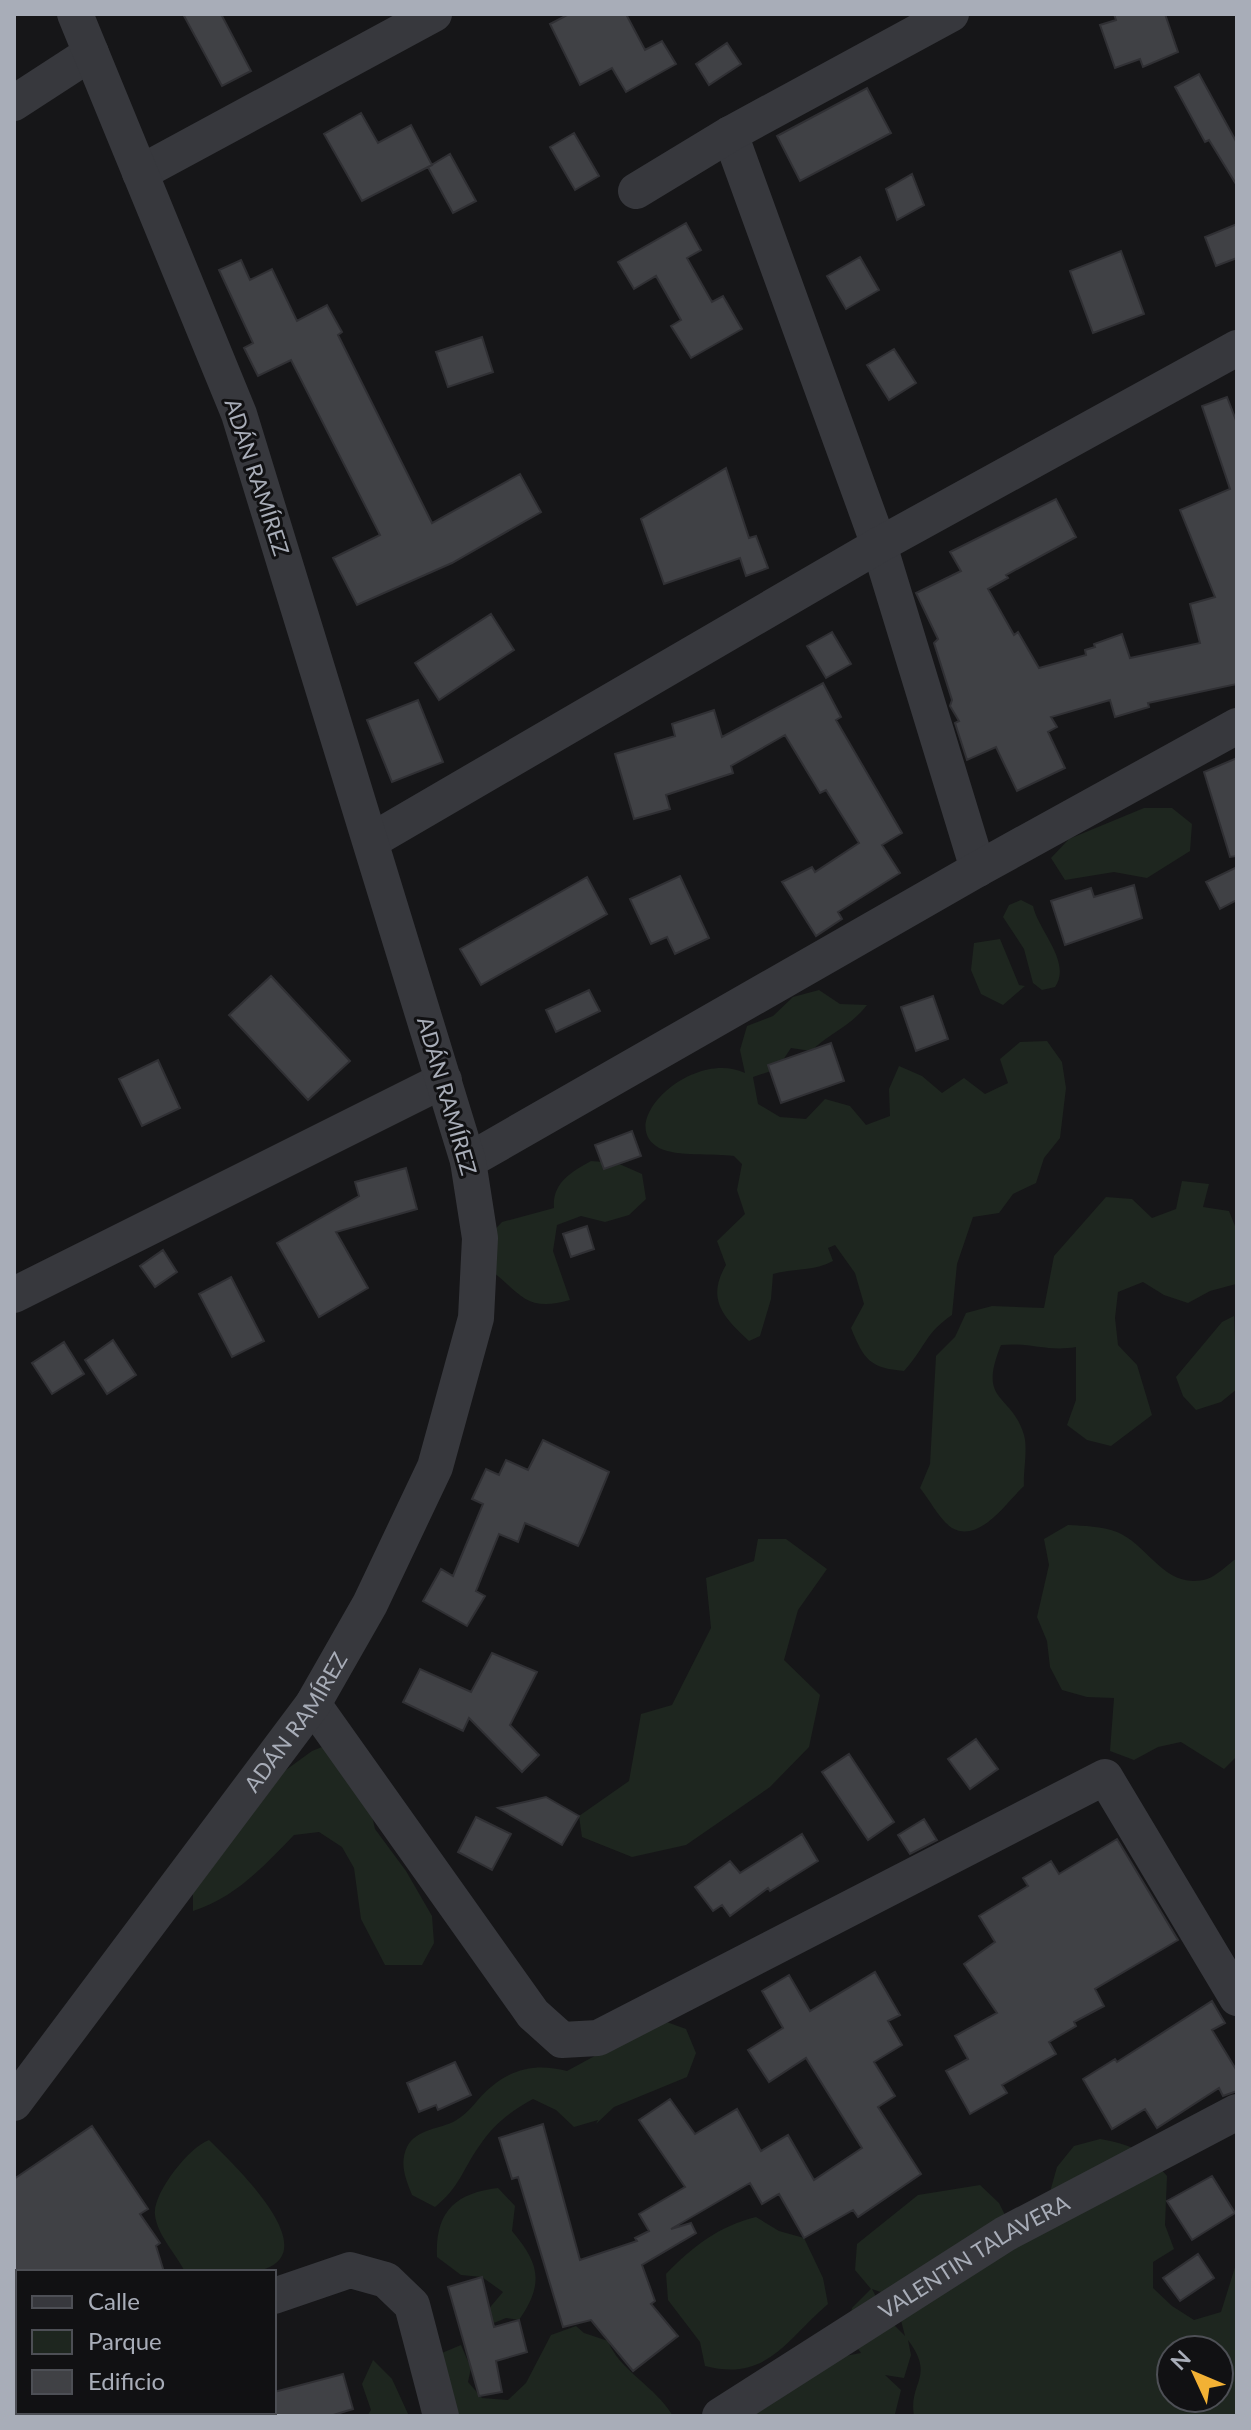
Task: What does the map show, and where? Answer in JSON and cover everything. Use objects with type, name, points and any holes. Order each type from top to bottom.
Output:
[{"type":"street","name":"ADÁN RAMÍREZ","points":[[14,2103],[313,1704],[370,1604],[435,1467],[476,1318],[480,1238],[468,1161],[239,414],[75,14]]},
{"type":"street","points":[[140,173],[434,14]]},
{"type":"street","points":[[636,191],[730,134],[951,14]]},
{"type":"street","points":[[14,103],[91,53]]},
{"type":"street","points":[[730,134],[879,545],[978,869]]},
{"type":"street","points":[[371,841],[879,545],[1237,348]]},
{"type":"street","points":[[468,1161],[978,869],[1237,726]]},
{"type":"street","points":[[14,1295],[444,1080]]},
{"type":"street","points":[[313,1704],[533,2014],[562,2040],[598,2038],[1105,1777],[1237,1998]]},
{"type":"street","name":"VALENTIN TALAVERA","points":[[720,2416],[1005,2234],[1237,2112]]},
{"type":"street","points":[[276,2295],[350,2270],[386,2280],[412,2305],[441,2416]]},
{"type":"green space","points":[[1144,808],[1172,808],[1192,824],[1190,851],[1147,878],[1114,872],[1065,880],[1051,858],[1069,839]]},
{"type":"green space","points":[[1021,900],[1033,906],[1057,957],[1060,967],[1055,987],[1042,990],[1033,983],[1024,949],[1003,917],[1009,905]]},
{"type":"green space","points":[[1000,939],[1019,985],[1025,986],[1003,1005],[981,994],[971,970],[974,943]]},
{"type":"green space","points":[[819,990],[840,1004],[867,1005],[854,1019],[811,1051],[791,1048],[777,1069],[753,1077],[758,1104],[780,1117],[806,1119],[825,1099],[850,1106],[866,1125],[890,1116],[889,1089],[899,1066],[922,1076],[942,1093],[964,1078],[985,1094],[1008,1083],[1000,1059],[1020,1042],[1047,1041],[1062,1062],[1066,1088],[1060,1138],[1044,1158],[1036,1183],[1013,1194],[999,1213],[973,1217],[957,1264],[952,1315],[930,1335],[904,1371],[876,1365],[860,1348],[851,1328],[864,1304],[855,1273],[835,1245],[828,1248],[833,1261],[818,1267],[773,1274],[771,1299],[760,1336],[749,1341],[725,1315],[718,1298],[720,1277],[726,1265],[717,1241],[745,1214],[737,1190],[742,1164],[734,1156],[667,1151],[648,1137],[646,1122],[652,1107],[665,1092],[683,1079],[703,1071],[724,1068],[745,1073],[740,1050],[747,1026],[773,1016],[793,997]]},
{"type":"green space","points":[[591,1161],[617,1163],[642,1174],[646,1199],[629,1215],[605,1222],[581,1216],[557,1225],[553,1251],[570,1300],[541,1304],[522,1297],[484,1266],[485,1240],[502,1222],[554,1208],[560,1185],[570,1174]]},
{"type":"green space","points":[[1182,1181],[1209,1184],[1203,1207],[1229,1211],[1237,1231],[1236,1284],[1210,1291],[1188,1303],[1164,1295],[1143,1282],[1118,1292],[1115,1318],[1118,1345],[1137,1365],[1152,1415],[1111,1446],[1087,1440],[1067,1425],[1076,1400],[1076,1347],[1001,1345],[995,1364],[994,1388],[1012,1411],[1024,1435],[1024,1486],[983,1526],[962,1531],[952,1528],[920,1488],[930,1464],[936,1356],[955,1337],[966,1313],[992,1306],[1044,1308],[1054,1256],[1106,1197],[1132,1199],[1152,1218],[1176,1209]]},
{"type":"green space","points":[[1234,1316],[1237,1389],[1221,1402],[1196,1410],[1183,1396],[1176,1377],[1222,1322]]},
{"type":"green space","points":[[1068,1525],[1099,1527],[1117,1532],[1180,1579],[1207,1579],[1237,1558],[1237,1756],[1224,1769],[1181,1742],[1158,1747],[1134,1760],[1110,1751],[1114,1698],[1087,1697],[1062,1690],[1050,1667],[1047,1641],[1037,1617],[1049,1565],[1044,1539]]},
{"type":"green space","points":[[758,1539],[786,1539],[827,1569],[798,1610],[784,1660],[820,1695],[809,1747],[770,1787],[686,1845],[632,1857],[582,1837],[579,1816],[629,1781],[641,1714],[672,1705],[711,1628],[706,1578],[754,1561]]},
{"type":"green space","points":[[337,1741],[369,1803],[375,1829],[406,1871],[432,1916],[434,1943],[422,1965],[385,1965],[361,1919],[354,1868],[342,1847],[319,1832],[294,1835],[236,1889],[193,1911],[193,1886],[268,1783],[312,1751]]},
{"type":"green space","points":[[661,2020],[686,2029],[696,2053],[687,2077],[614,2107],[596,2124],[598,2120],[574,2127],[556,2110],[533,2099],[510,2113],[491,2131],[455,2185],[435,2207],[412,2195],[404,2172],[404,2160],[407,2147],[416,2136],[461,2117],[486,2091],[509,2075],[537,2068],[567,2071]]},
{"type":"green space","points":[[1100,2139],[1137,2150],[1167,2176],[1165,2225],[1174,2249],[1153,2262],[1153,2288],[1172,2306],[1194,2320],[1221,2312],[1237,2261],[1237,2416],[914,2416],[914,2395],[921,2371],[916,2352],[908,2340],[911,2355],[904,2378],[885,2375],[901,2390],[895,2414],[903,2416],[733,2416],[807,2363],[861,2353],[847,2334],[852,2308],[871,2289],[855,2270],[857,2244],[918,2195],[980,2185],[999,2203],[1010,2225],[1050,2192],[1057,2167],[1074,2146]],"holes":[[[872,2289],[895,2297],[905,2336],[887,2318]]]},
{"type":"green space","points":[[209,2140],[235,2166],[279,2225],[284,2243],[280,2258],[265,2269],[184,2270],[159,2230],[155,2215],[159,2195],[182,2161]]},
{"type":"green space","points":[[498,2188],[515,2206],[512,2231],[533,2264],[535,2285],[519,2320],[506,2318],[484,2327],[486,2312],[503,2292],[482,2277],[461,2275],[437,2257],[437,2241],[444,2217],[459,2200]]},
{"type":"green space","points":[[756,2217],[779,2231],[804,2238],[823,2278],[828,2304],[787,2344],[760,2363],[726,2369],[705,2366],[700,2342],[668,2300],[666,2274],[707,2239],[730,2226]]},
{"type":"green space","points":[[576,2326],[584,2333],[608,2341],[620,2361],[673,2416],[433,2416],[437,2355],[461,2345],[471,2368],[468,2382],[482,2398],[508,2400],[526,2383],[551,2335]]},
{"type":"green space","points":[[373,2360],[392,2379],[409,2416],[367,2416],[371,2410],[362,2384]]},
{"type":"building","points":[[183,14],[221,14],[251,71],[222,86]]},
{"type":"building","points":[[569,14],[626,14],[645,50],[662,41],[676,64],[626,92],[612,68],[580,85],[550,24]]},
{"type":"building","points":[[1114,14],[1165,14],[1178,52],[1143,67],[1140,59],[1115,68],[1100,25],[1116,20]]},
{"type":"building","points":[[727,43],[741,64],[709,85],[696,64]]},
{"type":"building","points":[[1199,74],[1237,143],[1236,184],[1209,140],[1205,142],[1175,87]]},
{"type":"building","points":[[867,88],[891,133],[800,181],[777,136]]},
{"type":"building","points":[[361,113],[378,143],[411,125],[432,165],[362,201],[324,134]]},
{"type":"building","points":[[574,133],[599,176],[575,190],[550,147]]},
{"type":"building","points":[[450,154],[476,201],[453,213],[428,167]]},
{"type":"building","points":[[912,174],[924,205],[897,220],[886,189]]},
{"type":"building","points":[[686,223],[701,250],[687,258],[712,302],[723,296],[742,329],[691,358],[671,326],[681,320],[656,276],[634,289],[618,262]]},
{"type":"building","points":[[1237,224],[1237,258],[1216,266],[1205,237]]},
{"type":"building","points":[[1121,251],[1144,314],[1093,333],[1070,271]]},
{"type":"building","points":[[860,257],[879,290],[846,309],[827,276]]},
{"type":"building","points":[[241,260],[250,280],[272,269],[297,321],[327,305],[342,332],[338,335],[432,523],[520,474],[541,512],[452,563],[357,605],[333,558],[380,535],[291,360],[258,376],[244,348],[253,343],[219,270]]},
{"type":"building","points":[[482,337],[493,372],[448,387],[436,352]]},
{"type":"building","points":[[894,349],[916,383],[889,400],[867,365]]},
{"type":"building","points":[[1227,397],[1237,423],[1237,684],[1148,703],[1149,707],[1115,717],[1110,700],[1051,717],[1057,727],[1048,732],[1065,768],[1017,791],[996,747],[967,760],[955,723],[959,721],[950,706],[952,700],[934,643],[938,639],[916,593],[961,571],[950,552],[1056,499],[1076,537],[1006,575],[1008,578],[988,589],[1014,635],[1018,632],[1039,668],[1086,655],[1085,650],[1095,647],[1094,644],[1122,634],[1130,658],[1200,643],[1190,604],[1215,597],[1180,510],[1230,489],[1202,406]]},
{"type":"building","points":[[726,468],[749,538],[756,536],[768,568],[746,576],[740,558],[664,584],[641,519]]},
{"type":"building","points":[[491,614],[514,650],[439,700],[415,663]]},
{"type":"building","points":[[832,632],[851,664],[826,678],[807,646]]},
{"type":"building","points":[[823,683],[841,717],[836,720],[902,833],[882,845],[900,873],[838,912],[842,919],[816,936],[782,882],[812,867],[815,872],[859,843],[826,790],[820,793],[785,735],[731,766],[733,773],[666,795],[670,809],[634,819],[615,754],[675,736],[672,724],[714,710],[722,737]]},
{"type":"building","points":[[418,700],[443,762],[392,782],[367,720]]},
{"type":"building","points":[[1237,758],[1237,856],[1230,857],[1204,772]]},
{"type":"building","points":[[1237,867],[1237,900],[1220,909],[1206,882]]},
{"type":"building","points":[[680,876],[709,938],[675,954],[667,937],[651,944],[630,899]]},
{"type":"building","points":[[587,877],[607,914],[481,985],[460,949]]},
{"type":"building","points":[[1134,885],[1142,918],[1065,945],[1051,901],[1091,888],[1094,897]]},
{"type":"building","points":[[271,976],[350,1061],[308,1100],[229,1015]]},
{"type":"building","points":[[589,990],[600,1011],[556,1032],[546,1010]]},
{"type":"building","points":[[933,996],[948,1039],[916,1051],[901,1007]]},
{"type":"building","points":[[831,1043],[844,1081],[781,1103],[768,1065]]},
{"type":"building","points":[[158,1060],[180,1108],[142,1126],[119,1079]]},
{"type":"building","points":[[632,1131],[641,1156],[604,1169],[595,1145]]},
{"type":"building","points":[[406,1168],[417,1209],[336,1232],[368,1288],[319,1317],[277,1243],[359,1196],[355,1182]]},
{"type":"building","points":[[587,1226],[594,1249],[571,1257],[563,1234]]},
{"type":"building","points":[[163,1250],[177,1272],[155,1287],[140,1266]]},
{"type":"building","points":[[231,1277],[264,1341],[232,1357],[199,1294]]},
{"type":"building","points":[[113,1340],[136,1375],[107,1394],[85,1360]]},
{"type":"building","points":[[64,1342],[84,1374],[52,1394],[32,1363]]},
{"type":"building","points":[[543,1440],[609,1472],[578,1546],[525,1523],[518,1542],[499,1534],[476,1591],[485,1596],[467,1626],[423,1601],[441,1569],[453,1576],[483,1504],[472,1499],[486,1469],[499,1475],[506,1460],[528,1470]]},
{"type":"building","points":[[492,1653],[537,1672],[510,1725],[539,1755],[522,1772],[469,1718],[463,1731],[403,1702],[420,1669],[471,1692]]},
{"type":"building","points":[[976,1739],[998,1769],[970,1789],[948,1759]]},
{"type":"building","points":[[849,1754],[894,1822],[868,1840],[822,1772]]},
{"type":"building","points":[[546,1797],[579,1816],[562,1845],[498,1808]]},
{"type":"building","points":[[476,1817],[511,1834],[492,1870],[458,1852]]},
{"type":"building","points":[[924,1819],[937,1840],[910,1854],[898,1835]]},
{"type":"building","points":[[802,1834],[818,1861],[770,1891],[768,1888],[730,1916],[722,1905],[713,1911],[695,1887],[730,1861],[740,1873]]},
{"type":"building","points":[[1117,1839],[1178,1940],[1095,1989],[1104,2006],[1074,2022],[1076,2026],[1049,2042],[1056,2054],[1002,2085],[1007,2093],[970,2114],[946,2071],[968,2059],[955,2036],[997,2013],[964,1964],[995,1942],[979,1916],[1028,1886],[1023,1878],[1051,1861],[1059,1874]]},
{"type":"building","points":[[875,1972],[900,2015],[888,2021],[902,2045],[874,2062],[895,2096],[878,2107],[921,2174],[858,2217],[853,2210],[804,2238],[779,2194],[762,2204],[750,2183],[671,2229],[691,2223],[696,2233],[642,2265],[655,2301],[651,2304],[678,2336],[633,2371],[591,2320],[563,2327],[518,2177],[512,2179],[499,2138],[543,2124],[580,2260],[637,2241],[635,2238],[649,2231],[639,2214],[685,2187],[639,2120],[670,2099],[695,2134],[737,2109],[761,2151],[788,2135],[814,2180],[862,2148],[806,2058],[769,2082],[748,2050],[783,2028],[762,1991],[789,1975],[810,2011]]},
{"type":"building","points":[[1212,2001],[1225,2023],[1212,2030],[1237,2071],[1237,2091],[1223,2096],[1219,2088],[1157,2128],[1145,2109],[1112,2129],[1083,2079],[1115,2059],[1117,2062]]},
{"type":"building","points":[[455,2062],[471,2095],[438,2110],[436,2105],[419,2112],[407,2083]]},
{"type":"building","points":[[92,2126],[148,2209],[140,2214],[160,2243],[156,2246],[163,2270],[14,2272],[14,2179]]},
{"type":"building","points":[[1212,2176],[1235,2213],[1192,2240],[1167,2201]]},
{"type":"building","points":[[1198,2254],[1214,2278],[1180,2301],[1163,2278]]},
{"type":"building","points":[[482,2277],[494,2327],[519,2320],[527,2352],[496,2361],[502,2392],[479,2396],[448,2287]]},
{"type":"building","points":[[343,2374],[353,2409],[330,2416],[274,2416],[276,2391]]}]
